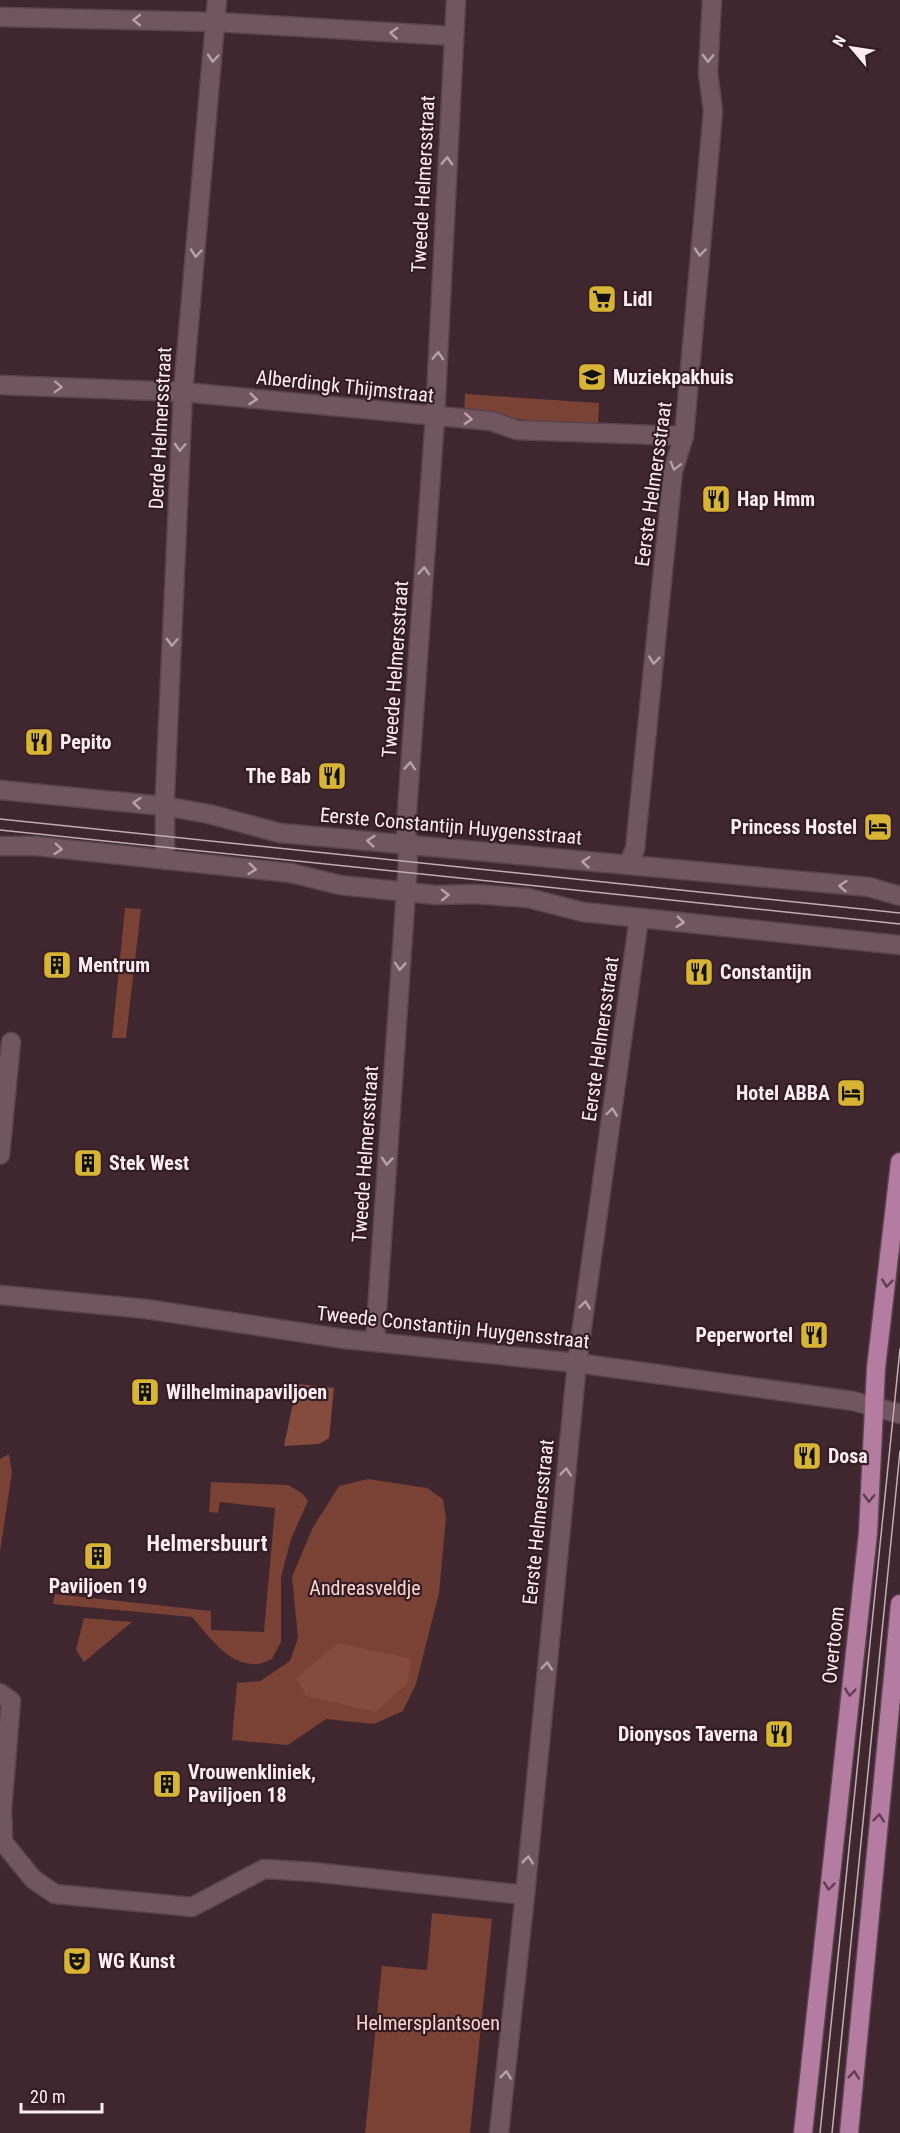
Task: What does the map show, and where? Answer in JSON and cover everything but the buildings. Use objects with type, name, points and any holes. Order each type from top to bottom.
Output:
[{"type":"main road","name":"Overtoom","points":[[802,2133],[868,1533],[876,1368],[900,1162]]},
{"type":"main road","points":[[849,2133],[900,1604]]},
{"type":"street","name":"Derde Helmersstraat","points":[[165,860],[165,806],[183,392],[217,0]]},
{"type":"street","name":"Tweede Helmersstraat","points":[[375,1340],[406,892],[408,845],[406,826],[435,417],[456,0]]},
{"type":"street","name":"Eerste Helmersstraat","points":[[628,865],[635,849],[673,471],[684,436],[713,111],[708,73],[712,0]]},
{"type":"street","points":[[0,17],[216,22],[453,36]]},
{"type":"street","name":"Alberdingk Thijmstraat","points":[[0,385],[183,392],[491,421],[518,430],[684,436]]},
{"type":"street","name":"Eerste Constantijn Huygensstraat","points":[[0,790],[165,806],[209,814],[280,832],[869,887],[900,896]]},
{"type":"street","points":[[0,846],[36,846],[291,873],[340,885],[436,895],[476,894],[528,898],[583,912],[900,945]]},
{"type":"street","name":"Eerste Helmersstraat","points":[[499,2133],[525,1895],[577,1363],[639,918]]},
{"type":"street","points":[[0,1155],[11,1042]]},
{"type":"street","name":"Tweede Constantijn Huygensstraat","points":[[0,1294],[147,1309],[345,1339],[375,1340],[577,1363],[853,1401],[900,1414]]},
{"type":"street","points":[[6,1697],[3,1842],[33,1879],[55,1894],[192,1907],[264,1869],[314,1872],[525,1895]]},
{"type":"green space","points":[[465,394],[599,403],[598,424],[464,416]]},
{"type":"green space","points":[[125,908],[141,909],[126,1038],[112,1038]]},
{"type":"green space","points":[[9,1454],[12,1472],[0,1552],[0,1459]]},
{"type":"green space","name":"Andreasveldje","points":[[368,1479],[427,1488],[443,1499],[446,1518],[439,1593],[416,1684],[403,1711],[374,1724],[326,1719],[288,1745],[232,1740],[237,1683],[260,1681],[290,1661],[298,1638],[292,1577],[312,1529],[339,1486]]},
{"type":"green space","points":[[211,1482],[288,1485],[302,1493],[308,1501],[291,1539],[281,1577],[281,1642],[272,1659],[256,1664],[244,1663],[235,1659],[219,1647],[192,1617],[53,1604],[55,1594],[211,1611],[211,1630],[264,1632],[275,1508],[220,1502],[218,1513],[209,1512]]},
{"type":"green space","points":[[84,1618],[132,1622],[84,1662],[76,1650]]},
{"type":"green space","name":"Helmersplantsoen","points":[[432,1913],[492,1919],[470,2133],[365,2133],[382,1966],[427,1970]]},
{"type":"shaded area","points":[[297,1384],[334,1388],[329,1438],[319,1444],[284,1446]]},
{"type":"shaded area","points":[[338,1643],[411,1659],[408,1683],[376,1712],[306,1696],[296,1678]]},
{"type":"tram line","points":[[0,819],[900,913]]},
{"type":"tram line","points":[[0,830],[900,924]]},
{"type":"tram line","points":[[820,2133],[900,1349]]},
{"type":"tram line","points":[[832,2133],[900,1451]]},
{"type":"place","name":"Lidl","points":[[602,299]]},
{"type":"place","name":"Muziekpakhuis","points":[[592,377]]},
{"type":"place","name":"Hap Hmm","points":[[716,499]]},
{"type":"place","name":"Pepito","points":[[39,742]]},
{"type":"place","name":"The Bab","points":[[332,776]]},
{"type":"place","name":"Princess Hostel","points":[[878,827]]},
{"type":"place","name":"Mentrum","points":[[57,965]]},
{"type":"place","name":"Constantijn","points":[[699,972]]},
{"type":"place","name":"Hotel ABBA","points":[[851,1093]]},
{"type":"place","name":"Stek West","points":[[88,1163]]},
{"type":"place","name":"Peperwortel","points":[[814,1335]]},
{"type":"place","name":"Wilhelminapaviljoen","points":[[145,1392]]},
{"type":"place","name":"Dosa","points":[[807,1456]]},
{"type":"place","name":"Paviljoen 19","points":[[98,1556]]},
{"type":"place","name":"Dionysos Taverna","points":[[779,1734]]},
{"type":"place","name":"Vrouwenkliniek, Paviljoen 18","points":[[167,1784]]},
{"type":"place","name":"WG Kunst","points":[[77,1961]]},
{"type":"district","name":"Helmersbuurt","points":[[207,1543]]}]
